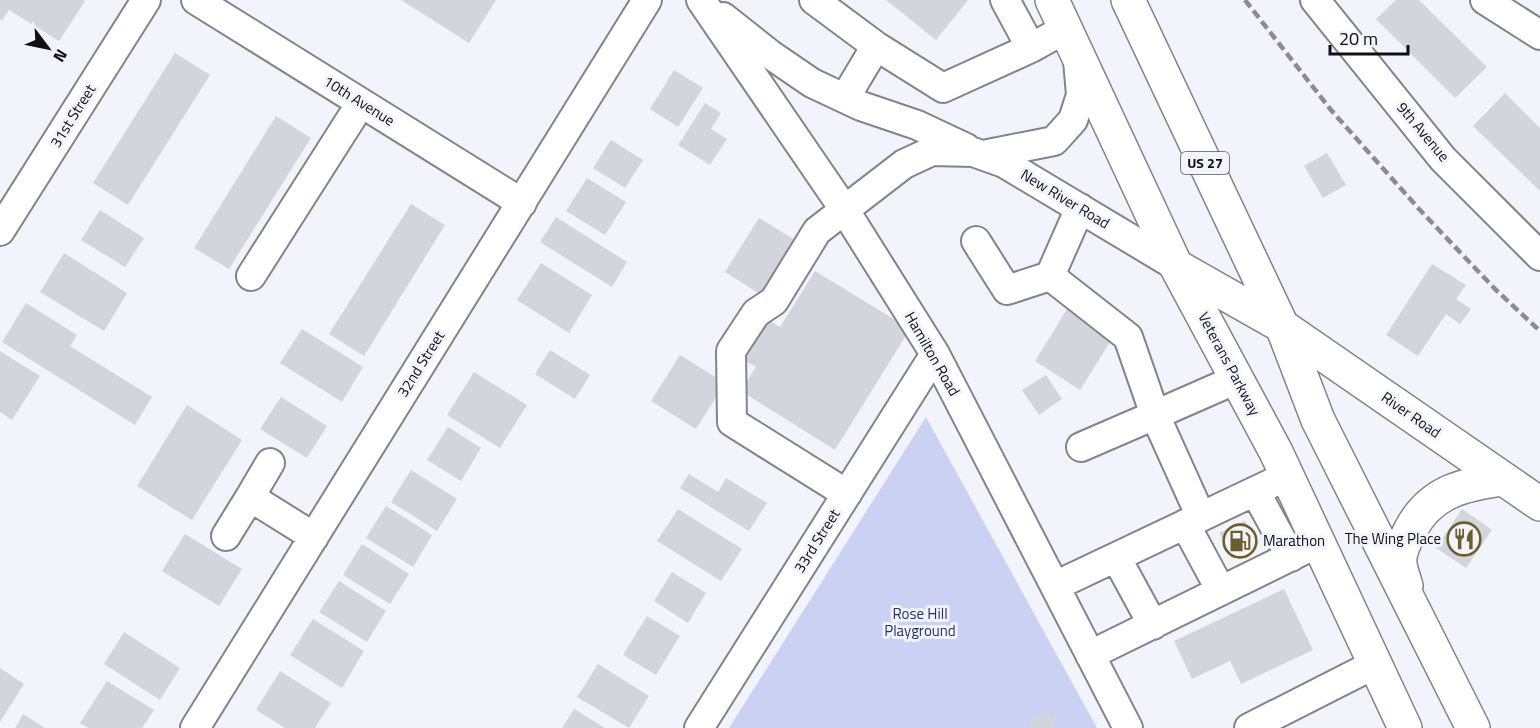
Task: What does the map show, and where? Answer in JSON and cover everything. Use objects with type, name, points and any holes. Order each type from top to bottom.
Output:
[{"type":"main road","name":"Veterans Parkway","points":[[1052,0],[1176,266],[1287,476],[1305,550],[1375,664],[1404,728]]},
{"type":"main road","name":"US 27","points":[[1128,0],[1282,326],[1318,420],[1473,728]]},
{"type":"main road","name":"New River Road","points":[[1176,266],[1282,326]]},
{"type":"main road","name":"River Road","points":[[1282,326],[1540,504]]},
{"type":"main road","points":[[1411,605],[1400,560],[1407,537],[1419,514],[1439,497],[1470,483],[1504,479]]},
{"type":"street","name":"31st Street","points":[[0,231],[146,0]]},
{"type":"street","name":"10th Avenue","points":[[195,0],[522,203]]},
{"type":"street","name":"32nd Street","points":[[195,728],[647,0]]},
{"type":"street","points":[[701,0],[779,61],[812,83],[978,153],[1054,141],[1073,120],[1081,95],[1071,42],[1031,48],[944,88]]},
{"type":"street","name":"Hamilton Road","points":[[701,0],[844,209],[934,354],[1128,728]]},
{"type":"street","points":[[814,0],[876,46],[944,88]]},
{"type":"street","points":[[1005,0],[1031,48]]},
{"type":"street","points":[[1485,0],[1540,35]]},
{"type":"street","name":"9th Avenue","points":[[1319,2],[1443,159],[1540,256]]},
{"type":"street","points":[[845,98],[876,46]]},
{"type":"street","points":[[938,135],[944,88]]},
{"type":"street","points":[[251,276],[361,103]]},
{"type":"street","name":"New River Road","points":[[847,494],[732,422],[731,351],[756,314],[774,301],[817,231],[904,164],[933,151],[978,153],[1004,163],[1176,266]]},
{"type":"street","points":[[976,241],[1007,290],[1050,276],[1080,208]]},
{"type":"street","points":[[1050,276],[1128,337],[1155,415],[1210,519],[1221,591]]},
{"type":"street","name":"33rd Street","points":[[699,728],[934,354]]},
{"type":"street","points":[[1081,447],[1237,379]]},
{"type":"street","points":[[226,536],[270,464]]},
{"type":"street","points":[[1055,586],[1116,557],[1210,519],[1255,491],[1287,476]]},
{"type":"street","points":[[1090,655],[1221,591],[1252,566],[1305,550],[1255,491]]},
{"type":"street","points":[[250,496],[314,537]]},
{"type":"street","points":[[1116,557],[1153,625]]},
{"type":"street","points":[[1249,728],[1375,664]]},
{"type":"green space","name":"Rose Hill Playground","points":[[926,417],[1097,728],[729,728]]},
{"type":"building","points":[[0,0],[85,1],[59,41],[9,10],[2,21],[0,19]]},
{"type":"building","points":[[401,0],[496,0],[469,43]]},
{"type":"building","points":[[886,0],[968,0],[936,40]]},
{"type":"building","points":[[1396,0],[1419,0],[1487,67],[1455,98],[1376,19]]},
{"type":"building","points":[[175,53],[210,75],[128,205],[93,183]]},
{"type":"building","points":[[674,70],[703,88],[678,127],[650,109]]},
{"type":"building","points":[[1505,93],[1540,128],[1540,191],[1473,126]]},
{"type":"building","points":[[705,103],[721,113],[711,129],[727,139],[710,165],[678,145]]},
{"type":"building","points":[[276,116],[311,138],[229,269],[194,248]]},
{"type":"building","points":[[611,140],[643,160],[625,188],[593,168]]},
{"type":"building","points":[[1327,153],[1346,185],[1323,198],[1304,166]]},
{"type":"building","points":[[587,178],[626,202],[605,235],[566,211]]},
{"type":"building","points":[[411,204],[445,225],[364,356],[329,334]]},
{"type":"building","points":[[100,210],[144,238],[125,267],[81,240]]},
{"type":"building","points":[[556,217],[627,262],[612,287],[540,242]]},
{"type":"building","points":[[759,218],[800,243],[766,298],[725,272]]},
{"type":"building","points":[[64,253],[127,293],[104,331],[40,292]]},
{"type":"building","points":[[541,263],[592,295],[569,333],[517,300]]},
{"type":"building","points":[[1432,264],[1466,285],[1456,299],[1471,309],[1460,324],[1446,314],[1418,356],[1386,335]]},
{"type":"building","points":[[815,271],[910,329],[835,450],[741,391],[756,367],[744,360],[768,320],[780,327]]},
{"type":"building","points":[[26,303],[77,335],[70,346],[152,397],[135,425],[2,342]]},
{"type":"building","points":[[1069,306],[1115,334],[1080,390],[1035,361]]},
{"type":"building","points":[[302,329],[363,367],[342,402],[280,363]]},
{"type":"building","points":[[550,350],[590,375],[575,399],[535,374]]},
{"type":"building","points":[[0,351],[40,376],[12,420],[0,412]]},
{"type":"building","points":[[680,355],[725,383],[696,429],[651,401]]},
{"type":"building","points":[[474,372],[527,405],[500,448],[447,415]]},
{"type":"building","points":[[1046,375],[1062,399],[1039,415],[1022,390]]},
{"type":"building","points":[[281,397],[327,426],[307,458],[260,429]]},
{"type":"building","points":[[187,405],[242,440],[192,520],[137,486]]},
{"type":"building","points":[[448,427],[481,448],[461,481],[427,460]]},
{"type":"building","points":[[411,470],[457,499],[437,531],[391,502]]},
{"type":"building","points":[[689,474],[718,492],[726,478],[767,503],[749,531],[680,488]]},
{"type":"building","points":[[386,506],[432,535],[413,567],[366,538]]},
{"type":"building","points":[[678,509],[742,549],[721,581],[657,541]]},
{"type":"building","name":"The Wing Place","points":[[1462,509],[1492,530],[1466,568],[1436,548]]},
{"type":"building","points":[[185,534],[242,569],[219,606],[162,571]]},
{"type":"building","points":[[362,544],[409,574],[390,604],[343,575]]},
{"type":"building","points":[[672,572],[706,593],[688,623],[654,601]]},
{"type":"building","points":[[339,581],[386,611],[367,642],[319,612]]},
{"type":"building","points":[[1284,589],[1313,650],[1241,684],[1230,661],[1192,679],[1174,641]]},
{"type":"building","points":[[647,616],[680,636],[656,675],[623,655]]},
{"type":"building","points":[[313,619],[364,651],[342,688],[290,655]]},
{"type":"building","points":[[124,632],[180,668],[160,700],[104,664]]},
{"type":"building","points":[[598,664],[649,696],[629,728],[577,697]]},
{"type":"building","points":[[0,668],[24,684],[0,722]]},
{"type":"building","points":[[280,671],[331,703],[315,728],[285,728],[256,710]]},
{"type":"building","points":[[107,681],[154,710],[142,728],[88,728],[80,723]]},
{"type":"building","points":[[574,709],[605,728],[562,728]]},
{"type":"building","points":[[1048,711],[1057,728],[1031,728],[1028,721]]},
{"type":"building","points":[[23,714],[45,728],[15,728]]},
{"type":"tunnel","points":[[1232,527],[1247,558]]},
{"type":"railway","points":[[1245,0],[1331,110],[1419,209],[1495,289],[1540,331]]},
{"type":"place","name":"The Wing Place","points":[[1464,539]]},
{"type":"place","name":"Marathon","points":[[1240,541]]}]
